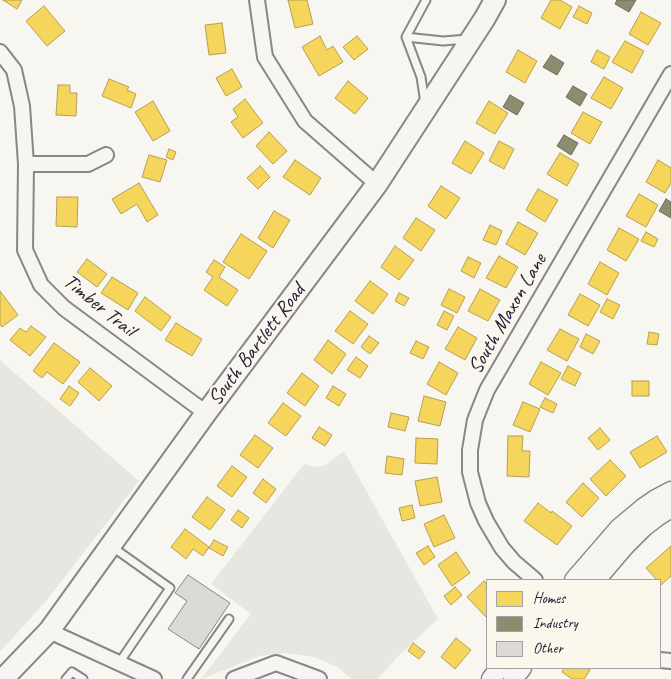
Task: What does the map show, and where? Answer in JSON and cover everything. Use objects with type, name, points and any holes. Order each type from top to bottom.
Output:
[{"type":"main road","name":"South Bartlett Road","points":[[3,679],[49,631],[206,413],[377,184],[495,0]]},
{"type":"street","points":[[257,0],[265,57],[305,121],[377,184]]},
{"type":"street","name":"Timber Trail","points":[[0,52],[14,70],[22,106],[26,164],[25,250],[42,285],[64,308],[206,413]]},
{"type":"street","name":"South Maxon Lane","points":[[534,579],[514,562],[502,548],[478,503],[470,472],[470,450],[475,420],[487,390],[671,74]]},
{"type":"street","points":[[26,164],[88,164],[106,155]]},
{"type":"street","points":[[575,579],[619,528],[643,508],[671,491]]},
{"type":"street","points":[[597,579],[644,527],[671,508]]},
{"type":"street","points":[[49,631],[154,679]]},
{"type":"street","points":[[234,679],[276,663],[318,679]]},
{"type":"street","points":[[491,679],[499,669]]},
{"type":"street","points":[[513,679],[521,669]]},
{"type":"lane","points":[[426,0],[406,37],[421,77],[426,108]]},
{"type":"lane","points":[[406,37],[443,41],[471,39]]},
{"type":"lane","points":[[110,546],[170,588],[119,663]]},
{"type":"lane","points":[[187,679],[229,619]]},
{"type":"lane","points":[[66,679],[72,672],[83,679]]},
{"type":"shaded area","points":[[0,360],[139,481],[47,600],[0,652]]},
{"type":"shaded area","points":[[344,451],[438,619],[396,658],[378,679],[352,679],[337,667],[314,657],[286,653],[260,656],[201,679],[251,614],[211,584],[304,464],[315,467],[326,465]]},
{"type":"building: Homes","points":[[3,0],[22,0],[17,9]]},
{"type":"building: Homes","points":[[288,0],[307,0],[313,24],[295,28]]},
{"type":"building: Homes","points":[[551,0],[560,0],[572,7],[560,29],[541,18]]},
{"type":"building: Homes","points":[[44,6],[65,31],[47,46],[26,21]]},
{"type":"building: Homes","points":[[579,6],[592,13],[587,24],[573,17]]},
{"type":"building: Homes","points":[[641,12],[661,23],[648,45],[629,34]]},
{"type":"building: Homes","points":[[222,23],[226,53],[209,55],[205,25]]},
{"type":"building: Homes","points":[[320,36],[327,50],[333,46],[343,62],[319,76],[302,47]]},
{"type":"building: Homes","points":[[357,36],[368,49],[354,60],[343,47]]},
{"type":"building: Homes","points":[[625,41],[644,51],[632,73],[612,62]]},
{"type":"building: Homes","points":[[518,50],[537,61],[525,83],[506,72]]},
{"type":"building: Homes","points":[[597,50],[610,57],[604,69],[591,62]]},
{"type":"building: Homes","points":[[232,69],[242,87],[226,96],[216,78]]},
{"type":"building: Homes","points":[[604,77],[623,88],[611,109],[591,98]]},
{"type":"building: Homes","points":[[109,79],[129,87],[127,90],[136,94],[131,108],[102,96]]},
{"type":"building: Homes","points":[[348,81],[368,98],[355,114],[335,98]]},
{"type":"building: Homes","points":[[58,85],[70,85],[70,93],[77,93],[76,116],[56,115]]},
{"type":"building: Homes","points":[[245,99],[263,123],[243,138],[231,122],[238,117],[233,109]]},
{"type":"building: Homes","points":[[153,101],[170,131],[153,141],[135,112]]},
{"type":"building: Homes","points":[[489,101],[508,113],[495,134],[476,123]]},
{"type":"building: Homes","points":[[583,112],[602,122],[590,144],[571,133]]},
{"type":"building: Homes","points":[[269,132],[287,151],[273,164],[256,146]]},
{"type":"building: Homes","points":[[465,141],[484,153],[471,174],[452,163]]},
{"type":"building: Homes","points":[[499,141],[514,149],[504,169],[489,161]]},
{"type":"building: Homes","points":[[169,149],[176,152],[173,160],[166,157]]},
{"type":"building: Homes","points":[[560,153],[579,164],[567,186],[547,174]]},
{"type":"building: Homes","points":[[149,155],[167,160],[160,182],[142,177]]},
{"type":"building: Homes","points":[[295,160],[321,178],[310,195],[283,177]]},
{"type":"building: Homes","points":[[658,160],[671,168],[671,183],[665,193],[646,182]]},
{"type":"building: Homes","points":[[260,166],[270,177],[258,189],[247,178]]},
{"type":"building: Homes","points":[[139,183],[158,215],[147,222],[137,204],[121,214],[112,199]]},
{"type":"building: Homes","points":[[441,186],[460,198],[446,219],[428,206]]},
{"type":"building: Homes","points":[[538,189],[558,200],[545,222],[526,210]]},
{"type":"building: Homes","points":[[639,194],[658,205],[646,227],[626,216]]},
{"type":"building: Homes","points":[[57,197],[78,197],[77,227],[56,226]]},
{"type":"building: Homes","points":[[274,211],[290,220],[273,248],[258,238]]},
{"type":"building: Homes","points":[[416,218],[435,230],[421,251],[403,238]]},
{"type":"building: Homes","points":[[518,222],[538,233],[525,255],[506,244]]},
{"type":"building: Homes","points":[[490,225],[502,231],[496,245],[483,240]]},
{"type":"building: Homes","points":[[619,228],[639,239],[626,261],[607,250]]},
{"type":"building: Homes","points":[[646,232],[658,239],[654,247],[641,241]]},
{"type":"building: Homes","points":[[241,234],[267,251],[249,279],[223,262]]},
{"type":"building: Homes","points":[[395,246],[414,260],[399,280],[381,267]]},
{"type":"building: Homes","points":[[499,256],[518,267],[506,288],[486,278]]},
{"type":"building: Homes","points":[[468,257],[481,263],[474,278],[461,271]]},
{"type":"building: Homes","points":[[87,259],[107,274],[97,287],[77,272]]},
{"type":"building: Homes","points":[[214,260],[225,267],[219,277],[238,290],[227,306],[204,290],[213,277],[206,272]]},
{"type":"building: Homes","points":[[600,262],[619,273],[607,295],[588,284]]},
{"type":"building: Homes","points":[[112,277],[138,293],[128,310],[101,293]]},
{"type":"building: Homes","points":[[370,281],[388,294],[373,314],[355,301]]},
{"type":"building: Homes","points":[[449,289],[465,297],[457,313],[441,305]]},
{"type":"building: Homes","points":[[480,289],[500,300],[488,321],[468,311]]},
{"type":"building: Homes","points":[[0,291],[18,315],[2,327],[0,324]]},
{"type":"building: Homes","points":[[399,293],[409,298],[404,306],[395,301]]},
{"type":"building: Homes","points":[[580,294],[600,305],[588,326],[568,315]]},
{"type":"building: Homes","points":[[145,297],[171,317],[161,331],[135,311]]},
{"type":"building: Homes","points":[[607,299],[620,305],[613,319],[600,312]]},
{"type":"building: Homes","points":[[350,311],[368,324],[353,344],[335,331]]},
{"type":"building: Homes","points":[[444,311],[454,316],[447,330],[437,325]]},
{"type":"building: Homes","points":[[176,323],[202,339],[192,356],[165,340]]},
{"type":"building: Homes","points":[[31,326],[46,337],[30,356],[10,340],[20,328],[26,332]]},
{"type":"building: Homes","points":[[458,327],[477,338],[465,360],[445,349]]},
{"type":"building: Homes","points":[[560,329],[579,339],[567,361],[547,350]]},
{"type":"building: Homes","points":[[649,332],[659,334],[657,345],[647,344]]},
{"type":"building: Homes","points":[[586,334],[600,341],[593,354],[580,347]]},
{"type":"building: Homes","points":[[369,336],[379,343],[370,354],[361,347]]},
{"type":"building: Homes","points":[[328,340],[346,354],[332,374],[314,360]]},
{"type":"building: Homes","points":[[416,341],[429,347],[423,359],[410,353]]},
{"type":"building: Homes","points":[[54,343],[80,362],[63,384],[47,372],[42,378],[33,371]]},
{"type":"building: Homes","points":[[356,357],[368,366],[360,378],[347,370]]},
{"type":"building: Homes","points":[[439,362],[458,373],[446,395],[427,384]]},
{"type":"building: Homes","points":[[541,362],[561,373],[548,395],[529,384]]},
{"type":"building: Homes","points":[[568,366],[581,373],[575,386],[561,379]]},
{"type":"building: Homes","points":[[90,368],[112,386],[99,401],[78,382]]},
{"type":"building: Homes","points":[[302,373],[319,386],[305,406],[287,393]]},
{"type":"building: Homes","points":[[632,381],[649,381],[649,396],[632,396]]},
{"type":"building: Homes","points":[[69,386],[79,393],[70,406],[60,399]]},
{"type":"building: Homes","points":[[333,386],[346,394],[339,406],[326,398]]},
{"type":"building: Homes","points":[[424,396],[446,402],[440,426],[418,421]]},
{"type":"building: Homes","points":[[545,398],[557,404],[553,413],[540,407]]},
{"type":"building: Homes","points":[[523,402],[540,409],[530,432],[513,425]]},
{"type":"building: Homes","points":[[283,403],[301,416],[286,436],[268,423]]},
{"type":"building: Homes","points":[[391,413],[409,417],[405,431],[388,427]]},
{"type":"building: Homes","points":[[319,427],[332,435],[325,446],[312,438]]},
{"type":"building: Homes","points":[[600,428],[610,440],[598,450],[588,438]]},
{"type":"building: Homes","points":[[255,435],[273,448],[258,468],[240,455]]},
{"type":"building: Homes","points":[[508,436],[523,436],[522,451],[530,451],[529,477],[507,476]]},
{"type":"building: Homes","points":[[657,436],[667,452],[640,468],[630,452]]},
{"type":"building: Homes","points":[[416,438],[438,439],[437,464],[415,463]]},
{"type":"building: Homes","points":[[387,456],[404,459],[402,475],[385,473]]},
{"type":"building: Homes","points":[[610,460],[626,476],[606,496],[590,479]]},
{"type":"building: Homes","points":[[232,466],[247,477],[232,497],[217,486]]},
{"type":"building: Homes","points":[[437,477],[442,502],[420,506],[415,481]]},
{"type":"building: Homes","points":[[263,479],[276,489],[266,503],[253,493]]},
{"type":"building: Homes","points":[[583,483],[599,498],[582,517],[566,502]]},
{"type":"building: Homes","points":[[207,497],[225,510],[210,530],[192,517]]},
{"type":"building: Homes","points":[[538,503],[572,526],[557,545],[524,521]]},
{"type":"building: Homes","points":[[412,505],[415,518],[402,521],[399,508]]},
{"type":"building: Homes","points":[[238,510],[249,518],[242,528],[231,520]]},
{"type":"building: Homes","points":[[444,515],[455,538],[434,547],[424,524]]},
{"type":"building: Homes","points":[[185,529],[209,547],[203,556],[193,549],[186,559],[171,547]]},
{"type":"building: Homes","points":[[214,540],[228,547],[223,556],[209,548]]},
{"type":"building: Homes","points":[[428,546],[435,557],[424,565],[416,553]]},
{"type":"building: Homes","points":[[671,546],[671,576],[661,585],[661,579],[656,579],[646,568]]},
{"type":"building: Homes","points":[[456,552],[470,573],[452,586],[438,565]]},
{"type":"building: Homes","points":[[484,581],[486,584],[486,617],[467,597]]},
{"type":"building: Homes","points":[[455,587],[462,595],[451,605],[444,596]]},
{"type":"building: Homes","points":[[456,638],[471,650],[455,669],[441,657]]},
{"type":"building: Homes","points":[[413,643],[425,652],[419,659],[408,651]]},
{"type":"building: Homes","points":[[564,669],[590,670],[584,679],[572,679],[562,672]]},
{"type":"building: Industry","points":[[617,0],[636,0],[629,12],[615,4]]},
{"type":"building: Industry","points":[[551,55],[564,63],[557,75],[543,67]]},
{"type":"building: Industry","points":[[573,86],[587,94],[580,106],[566,97]]},
{"type":"building: Industry","points":[[510,95],[524,103],[517,115],[503,107]]},
{"type":"building: Industry","points":[[564,135],[578,143],[571,155],[557,146]]},
{"type":"building: Industry","points":[[666,199],[671,202],[671,218],[659,211]]},
{"type":"building: Other","points":[[188,575],[230,603],[199,649],[168,629],[187,601],[175,593]]}]
